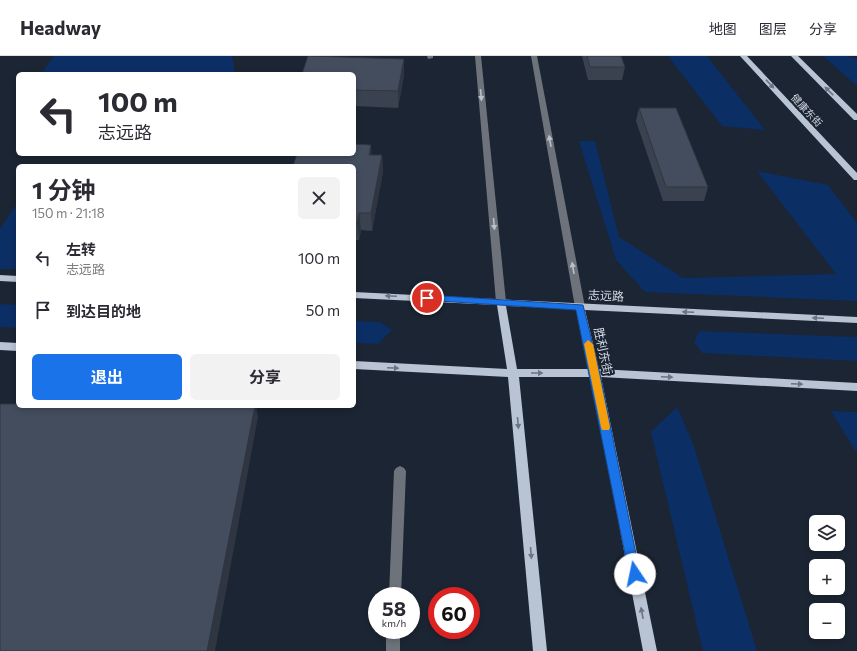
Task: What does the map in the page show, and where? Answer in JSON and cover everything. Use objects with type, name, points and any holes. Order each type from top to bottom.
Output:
[{"type":"main road","name":"健康东街","points":[[743,56],[857,178]]},
{"type":"main road","points":[[794,56],[857,118]]},
{"type":"main road","points":[[0,278],[16,279]]},
{"type":"main road","name":"志远路","points":[[356,295],[857,320]]},
{"type":"main road","points":[[501,302],[514,373],[540,651]]},
{"type":"main road","name":"胜利东街","points":[[580,307],[595,374],[650,651]]},
{"type":"main road","points":[[0,346],[16,347]]},
{"type":"main road","points":[[356,365],[514,373],[595,374],[857,387]]},
{"type":"street","points":[[478,56],[501,302]]},
{"type":"street","name":"胜利东街","points":[[534,56],[580,307]]},
{"type":"street","points":[[395,587],[400,471]]},
{"type":"street","points":[[392,651],[393,639]]},
{"type":"shaded area","points":[[54,56],[232,56],[235,72],[42,72]]},
{"type":"shaded area","points":[[668,56],[707,56],[765,130],[722,126]]},
{"type":"shaded area","points":[[823,56],[847,56],[857,59],[857,86]]},
{"type":"shaded area","points":[[579,141],[595,141],[619,237],[683,278],[836,274],[757,171],[828,185],[857,223],[857,301],[645,292],[616,260]]},
{"type":"shaded area","points":[[16,205],[16,269],[0,269],[0,229]]},
{"type":"shaded area","points":[[0,304],[16,305],[16,328],[0,327]]},
{"type":"shaded area","points":[[356,321],[380,322],[392,330],[378,344],[356,343]]},
{"type":"shaded area","points":[[699,331],[857,337],[857,361],[702,353],[694,342]]},
{"type":"shaded area","points":[[677,407],[694,446],[757,651],[703,651],[651,432]]},
{"type":"shaded area","points":[[831,411],[857,412],[857,450],[855,450]]},
{"type":"building","points":[[308,56],[404,59],[398,91],[356,90],[356,72],[303,72]]},
{"type":"building","points":[[587,56],[621,56],[625,67],[590,67]]},
{"type":"building","points":[[639,108],[676,108],[708,187],[666,187]]},
{"type":"building","points":[[356,144],[371,145],[369,155],[382,155],[371,213],[359,213],[356,223],[356,164],[294,164],[296,156],[356,156]]},
{"type":"building","points":[[0,404],[16,404],[16,408],[255,408],[207,651],[0,651]]},
{"type":"slow traffic","points":[[588,344],[605,427]]},
{"type":"route","points":[[427,298],[580,307],[635,574]]}]
